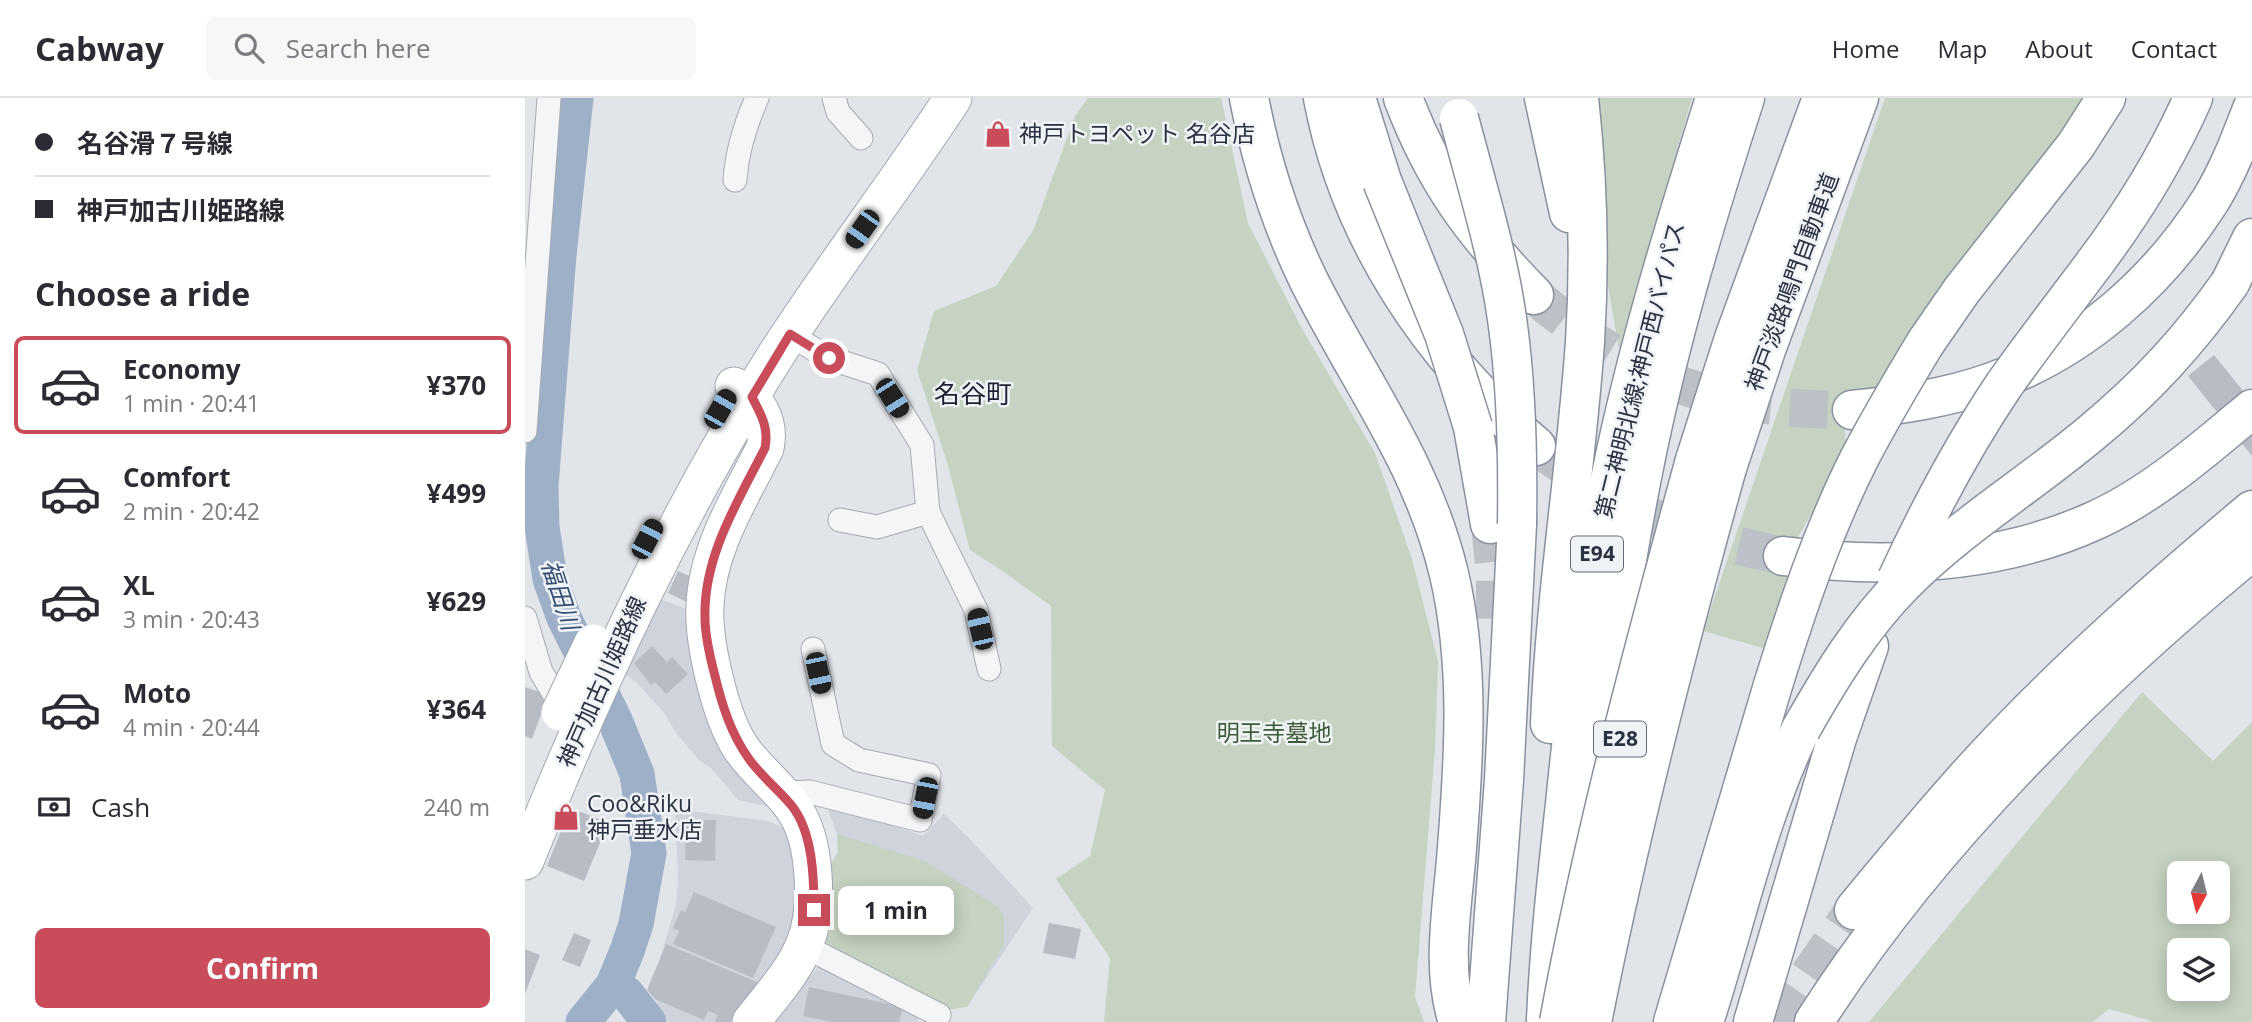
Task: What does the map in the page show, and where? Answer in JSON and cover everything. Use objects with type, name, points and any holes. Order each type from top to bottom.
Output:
[{"type":"highway","points":[[1249,98],[1269,184],[1289,235],[1309,280],[1385,414],[1413,470],[1434,522],[1448,573],[1458,625],[1463,718],[1462,776],[1450,951],[1450,983],[1458,1022]]},
{"type":"highway","points":[[1323,98],[1337,153],[1355,203],[1377,252],[1404,301],[1430,337],[1477,392],[1536,446]]},
{"type":"highway","points":[[1356,98],[1382,181],[1444,334],[1503,524]]},
{"type":"highway","points":[[1403,98],[1419,140],[1440,181],[1470,224],[1534,295]]},
{"type":"highway","points":[[1544,98],[1575,246],[1581,386]]},
{"type":"highway","points":[[1557,1019],[1548,789],[1557,611],[1581,386],[1585,320],[1588,191],[1579,98]]},
{"type":"highway","name":"第二神明北線;神戸西バイパス","points":[[1557,1019],[1573,724],[1590,596],[1609,486],[1644,335],[1678,213],[1715,98]]},
{"type":"highway","name":"第二神明北線;神戸西バイパス","points":[[1557,1019],[1586,866],[1620,600],[1643,472],[1673,337],[1708,211],[1745,98]]},
{"type":"highway","name":"神戸淡路鳴門自動車道","points":[[1711,464],[1734,338],[1822,98]]},
{"type":"highway","name":"神戸淡路鳴門自動車道","points":[[1711,464],[1766,350],[1859,98]]},
{"type":"highway","points":[[1691,1015],[1773,685],[1793,620],[1832,519],[1859,459],[1926,342],[1971,279],[2076,145],[2106,98]]},
{"type":"highway","points":[[1753,1022],[1837,738],[1869,646],[1894,586],[1940,490],[2004,386],[2094,264],[2145,189],[2174,141],[2193,98]]},
{"type":"highway","points":[[1457,108],[1508,324],[1516,417],[1503,524],[1504,780],[1486,1022]]},
{"type":"highway","points":[[1852,410],[1909,404],[1994,381],[2037,362],[2106,318],[2145,283],[2182,242],[2211,199],[2235,152],[2252,109]]},
{"type":"highway","points":[[1691,1015],[1779,776],[1801,729],[1843,659],[1903,584],[1978,518],[2088,436],[2164,367],[2230,283],[2252,238]]},
{"type":"highway","points":[[1783,556],[1871,564],[1917,562],[1979,555],[2059,535],[2098,519],[2138,497],[2252,409]]},
{"type":"highway","name":"E28","points":[[1557,1019],[1613,766],[1711,464]]},
{"type":"highway","name":"E28","points":[[1592,1022],[1645,773],[1684,621],[1711,464]]},
{"type":"highway","points":[[1854,910],[1985,757],[2042,699],[2165,583],[2252,510]]},
{"type":"highway","points":[[1814,1022],[1871,941],[1977,811],[2105,680],[2196,597],[2252,551]]},
{"type":"main road","name":"神戸加古川姫路線","points":[[743,392],[804,275],[928,98]]},
{"type":"main road","name":"神戸加古川姫路線","points":[[525,796],[568,723],[679,481],[743,392],[790,334],[953,98]]},
{"type":"main road","points":[[743,392],[765,422],[767,436],[765,448],[714,555],[706,590],[705,620],[712,665],[723,706],[737,742],[799,817],[811,860],[814,910],[804,946],[793,966],[751,1022]]},
{"type":"main road","name":"神戸加古川姫路線","points":[[525,861],[568,723]]},
{"type":"street","points":[[525,430],[549,98]]},
{"type":"street","points":[[735,180],[736,161],[745,126],[757,98]]},
{"type":"street","points":[[834,98],[838,112],[861,138]]},
{"type":"street","points":[[790,334],[826,357],[878,374],[922,445],[928,512],[976,610],[989,669]]},
{"type":"street","points":[[840,520],[877,527],[928,512]]},
{"type":"street","points":[[525,618],[541,672],[568,723]]},
{"type":"street","points":[[781,793],[810,792],[920,820],[929,775],[859,760],[833,744],[813,649]]},
{"type":"street","points":[[804,946],[939,1015]]},
{"type":"shaded area","points":[[660,599],[694,612],[770,807],[738,800],[676,733],[665,714],[636,682],[624,673]]},
{"type":"shaded area","points":[[825,801],[923,836],[944,814],[1033,908],[967,1007],[826,941],[832,918],[831,864],[838,852],[837,834]]},
{"type":"shaded area","points":[[675,809],[768,821],[783,828],[791,840],[803,898],[790,943],[731,1022],[669,1022],[650,992],[676,905],[678,878]]},
{"type":"shaded area","points":[[819,965],[919,1018],[917,1022],[774,1022]]},
{"type":"green space","name":"明王寺墓地","points":[[1088,98],[1221,98],[1248,223],[1301,327],[1375,453],[1412,559],[1438,661],[1435,749],[1415,997],[1424,1022],[1104,1022],[1110,958],[1056,879],[1090,856],[1105,790],[1052,746],[1051,606],[970,550],[947,462],[917,370],[934,311],[996,286],[1033,231],[1075,116]]},
{"type":"green space","points":[[1588,98],[1692,98],[1619,349],[1605,269]]},
{"type":"green space","points":[[1885,98],[2087,98],[1885,387],[1844,393],[1846,455],[1799,535],[1770,650],[1703,631]]},
{"type":"green space","points":[[2142,692],[2213,761],[2252,722],[2252,1022],[2155,1022],[2109,1009],[2093,1022],[1869,1022]]},
{"type":"green space","points":[[837,834],[925,861],[998,907],[1004,916],[1004,944],[967,1007],[946,1010],[829,950],[826,941],[832,918],[831,864],[838,852]]},
{"type":"building","points":[[2214,355],[2252,402],[2252,456],[2188,376]]},
{"type":"building","points":[[678,571],[699,580],[689,603],[668,593]]},
{"type":"building","points":[[652,646],[667,662],[672,657],[688,674],[666,694],[655,682],[651,685],[634,663]]},
{"type":"building","points":[[525,687],[548,695],[532,739],[525,736]]},
{"type":"building","points":[[570,808],[599,819],[600,843],[584,881],[547,866]]},
{"type":"building","points":[[686,820],[716,820],[715,861],[685,860]]},
{"type":"building","points":[[694,892],[776,927],[753,978],[673,944],[679,931],[673,928],[681,910],[685,912]]},
{"type":"building","points":[[1049,923],[1081,929],[1075,959],[1043,953]]},
{"type":"building","points":[[574,933],[591,940],[580,967],[562,960]]},
{"type":"building","points":[[666,944],[759,983],[731,1022],[715,1022],[718,1015],[708,1011],[704,1020],[655,999],[647,990]]},
{"type":"building","points":[[525,949],[540,955],[525,994]]},
{"type":"building","points":[[809,987],[903,1007],[899,1022],[832,1022],[803,1016]]},
{"type":"waterway","name":"福田川","points":[[576,98],[559,255],[541,486],[542,527],[550,579],[564,618],[614,718],[637,774],[649,853],[636,924],[627,951],[613,985],[583,1022]]},
{"type":"waterway","points":[[613,985],[627,994],[649,1022]]},
{"type":"tunnel","points":[[1534,295],[1608,350],[1644,370],[1681,385],[1719,397],[1760,404],[1804,409],[1852,410]]},
{"type":"tunnel","points":[[1536,446],[1588,483],[1640,512],[1700,535],[1783,556]]},
{"type":"tunnel","points":[[1490,524],[1495,576],[1495,635]]},
{"type":"tunnel","points":[[1776,1022],[1854,910]]},
{"type":"place","name":"神戸トヨペット 名谷店","points":[[998,134]]},
{"type":"place","name":"Coo&Riku 神戸垂水店","points":[[566,817]]},
{"type":"district","name":"名谷町","points":[[973,394]]},
{"type":"route","points":[[814,910],[811,860],[799,817],[737,742],[723,706],[712,665],[705,607],[714,555],[765,448],[767,428],[752,397],[790,334],[829,358]]}]
